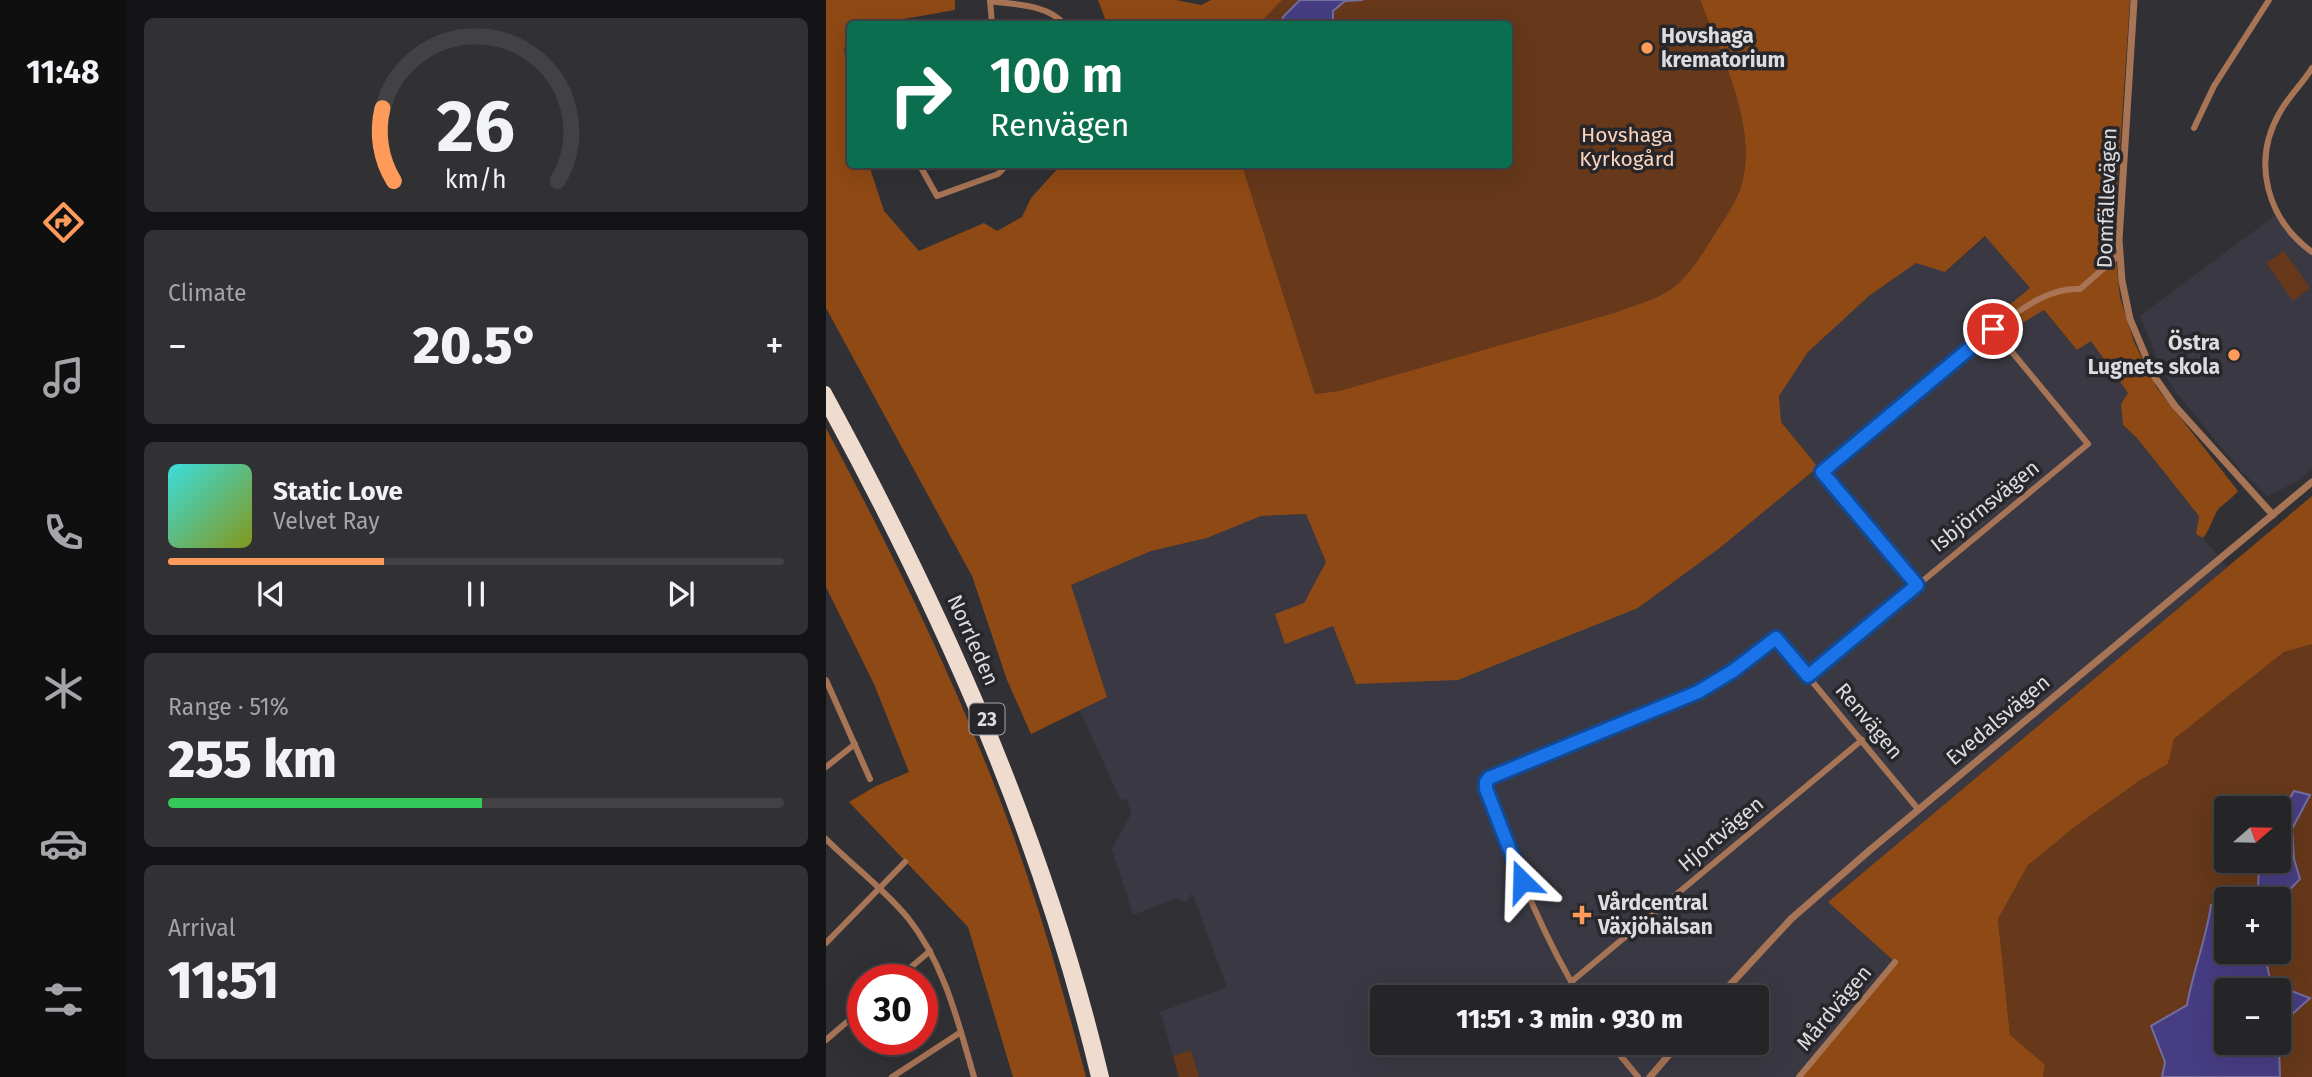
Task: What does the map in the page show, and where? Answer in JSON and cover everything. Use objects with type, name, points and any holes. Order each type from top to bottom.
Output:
[{"type":"highway","name":"Norrleden","points":[[826,391],[918,566],[986,717],[1036,848],[1061,923],[1104,1077]]},
{"type":"highway","name":"Norrleden","points":[[826,406],[912,569],[984,730],[1055,925],[1096,1077]]},
{"type":"street","name":"Domfällevägen","points":[[2134,0],[2119,255],[2130,319],[2154,376],[2175,406],[2273,515]]},
{"type":"street","points":[[2194,128],[2214,86],[2269,0]]},
{"type":"street","points":[[992,21],[990,1],[1045,10],[1061,21]]},
{"type":"street","points":[[2312,68],[2280,112],[2268,142],[2264,163],[2266,182],[2277,215],[2294,237],[2312,252]]},
{"type":"street","points":[[921,168],[937,196],[998,174],[1004,168]]},
{"type":"street","points":[[1917,585],[1822,472],[1993,329],[2042,297],[2068,288],[2080,289],[2119,255]]},
{"type":"street","name":"Isbjörnsvägen","points":[[1808,676],[2088,444],[1993,329]]},
{"type":"street","name":"Evedalsvägen","points":[[1730,985],[1791,919],[1918,809],[2312,482]]},
{"type":"street","name":"Renvägen","points":[[1573,985],[1532,904],[1486,789],[1489,778],[1698,692],[1733,671],[1776,638],[1918,809]]},
{"type":"street","points":[[826,680],[870,779]]},
{"type":"street","name":"Hjortvägen","points":[[1571,982],[1862,740]]},
{"type":"street","points":[[826,767],[855,744]]},
{"type":"street","points":[[827,843],[907,918],[930,951],[947,986],[974,1077]]},
{"type":"street","points":[[826,943],[905,862]]},
{"type":"street","points":[[915,964],[930,951]]},
{"type":"street","name":"Mårdvägen","points":[[1799,1077],[1895,962]]},
{"type":"street","points":[[826,1040],[847,1022]]},
{"type":"street","points":[[892,1077],[961,1032]]},
{"type":"street","points":[[1621,1055],[1638,1077]]},
{"type":"street","points":[[1650,1077],[1669,1055]]},
{"type":"shaded area","points":[[826,0],[955,0],[955,10],[892,21],[847,21],[847,46],[844,48],[847,71],[847,168],[870,168],[884,211],[919,251],[984,223],[997,231],[1022,217],[1031,198],[1058,168],[1243,168],[1315,394],[1339,391],[1617,312],[1657,297],[1684,278],[1736,199],[1744,176],[1746,151],[1737,99],[1700,0],[2130,0],[2114,239],[2120,297],[2134,342],[2157,388],[2238,491],[2217,511],[2203,538],[2196,534],[2199,516],[2137,438],[2123,425],[2121,404],[2128,393],[2091,341],[2077,350],[2044,310],[2017,326],[2003,310],[2030,288],[1985,236],[1945,272],[1916,263],[1869,296],[1808,352],[1779,396],[1781,422],[1818,467],[1721,547],[1638,608],[1458,680],[1356,684],[1333,626],[1285,644],[1275,614],[1304,603],[1326,562],[1306,514],[1261,516],[1207,538],[1151,551],[1071,585],[1107,697],[1031,734],[1007,680],[972,576],[826,308]]},
{"type":"shaded area","points":[[1098,0],[1176,0],[1201,5],[1211,0],[1282,0],[1262,21],[1106,21]]},
{"type":"shaded area","points":[[1300,0],[1363,0],[1345,1],[1333,11],[1332,21],[1282,21],[1283,17]]},
{"type":"shaded area","name":"Östra Lugnets skola","points":[[2277,214],[2312,252],[2312,469],[2296,482],[2268,496],[2242,472],[2175,391],[2162,370],[2140,316]]},
{"type":"shaded area","points":[[1986,236],[2030,288],[2003,310],[2043,310],[2077,350],[2091,340],[2128,393],[2123,425],[2137,438],[2199,516],[2196,534],[2203,538],[2227,567],[1828,902],[1895,962],[1799,1077],[1179,1077],[1160,1012],[1227,987],[1192,893],[1186,902],[1176,898],[1133,915],[1112,849],[1131,814],[1127,798],[1121,801],[1080,711],[1107,696],[1070,585],[1151,551],[1207,538],[1261,516],[1306,514],[1326,562],[1304,603],[1334,626],[1638,608],[1721,547],[1818,467],[1781,422],[1779,396],[1808,352],[1869,296],[1917,262],[1946,272]]},
{"type":"shaded area","points":[[826,428],[910,593],[985,762],[1036,903],[1086,1077],[1013,1077],[968,927],[849,802],[876,786],[909,772],[874,684],[826,587]]},
{"type":"shaded area","points":[[2312,496],[2312,644],[2284,652],[2174,739],[2168,764],[2139,781],[2076,826],[2028,865],[1998,919],[2010,1035],[2045,1065],[2043,1077],[1799,1077],[1895,962],[1828,902]]},
{"type":"shaded area","points":[[2294,791],[2310,795],[2292,829],[2294,859],[2300,879],[2291,888],[2258,887],[2259,873],[2291,873],[2291,796]]},
{"type":"shaded area","points":[[2211,905],[2214,905],[2214,964],[2267,964],[2270,978],[2214,978],[2214,1055],[2279,1055],[2280,1077],[2162,1077],[2165,1062],[2151,1026],[2187,1005]]},
{"type":"shaded area","points":[[2291,991],[2310,998],[2291,1015]]},
{"type":"green space","name":"Hovshaga Kyrkogård","points":[[1282,0],[1700,0],[1737,99],[1746,151],[1744,176],[1734,204],[1698,260],[1679,283],[1657,297],[1617,312],[1339,391],[1315,394],[1243,168],[1512,168],[1512,21],[1262,21]]},
{"type":"green space","points":[[2284,251],[2310,288],[2293,301],[2266,263]]},
{"type":"green space","points":[[2312,644],[2312,1077],[2280,1077],[2279,1055],[2291,1055],[2291,1015],[2309,998],[2291,991],[2291,978],[2270,978],[2267,964],[2291,964],[2291,888],[2300,879],[2294,859],[2292,829],[2310,796],[2294,791],[2291,796],[2214,796],[2214,873],[2259,873],[2258,887],[2214,887],[2214,906],[2211,906],[2187,1006],[2151,1026],[2165,1062],[2162,1077],[2043,1077],[2045,1065],[2010,1036],[1998,919],[2028,865],[2076,826],[2139,781],[2168,764],[2174,739],[2284,652]]},
{"type":"green space","points":[[1191,1050],[1199,1077],[1179,1077],[1173,1056]]},
{"type":"place","name":"Hovshaga krematorium","points":[[1647,48]]},
{"type":"place","name":"Östra Lugnets skola","points":[[2234,355]]},
{"type":"place","name":"Vårdcentral Växjöhälsan","points":[[1582,915]]},
{"type":"route","points":[[1522,881],[1486,789],[1486,782],[1494,774],[1654,712],[1698,692],[1733,671],[1776,638],[1808,676],[1917,585],[1822,472],[1993,329]]}]
